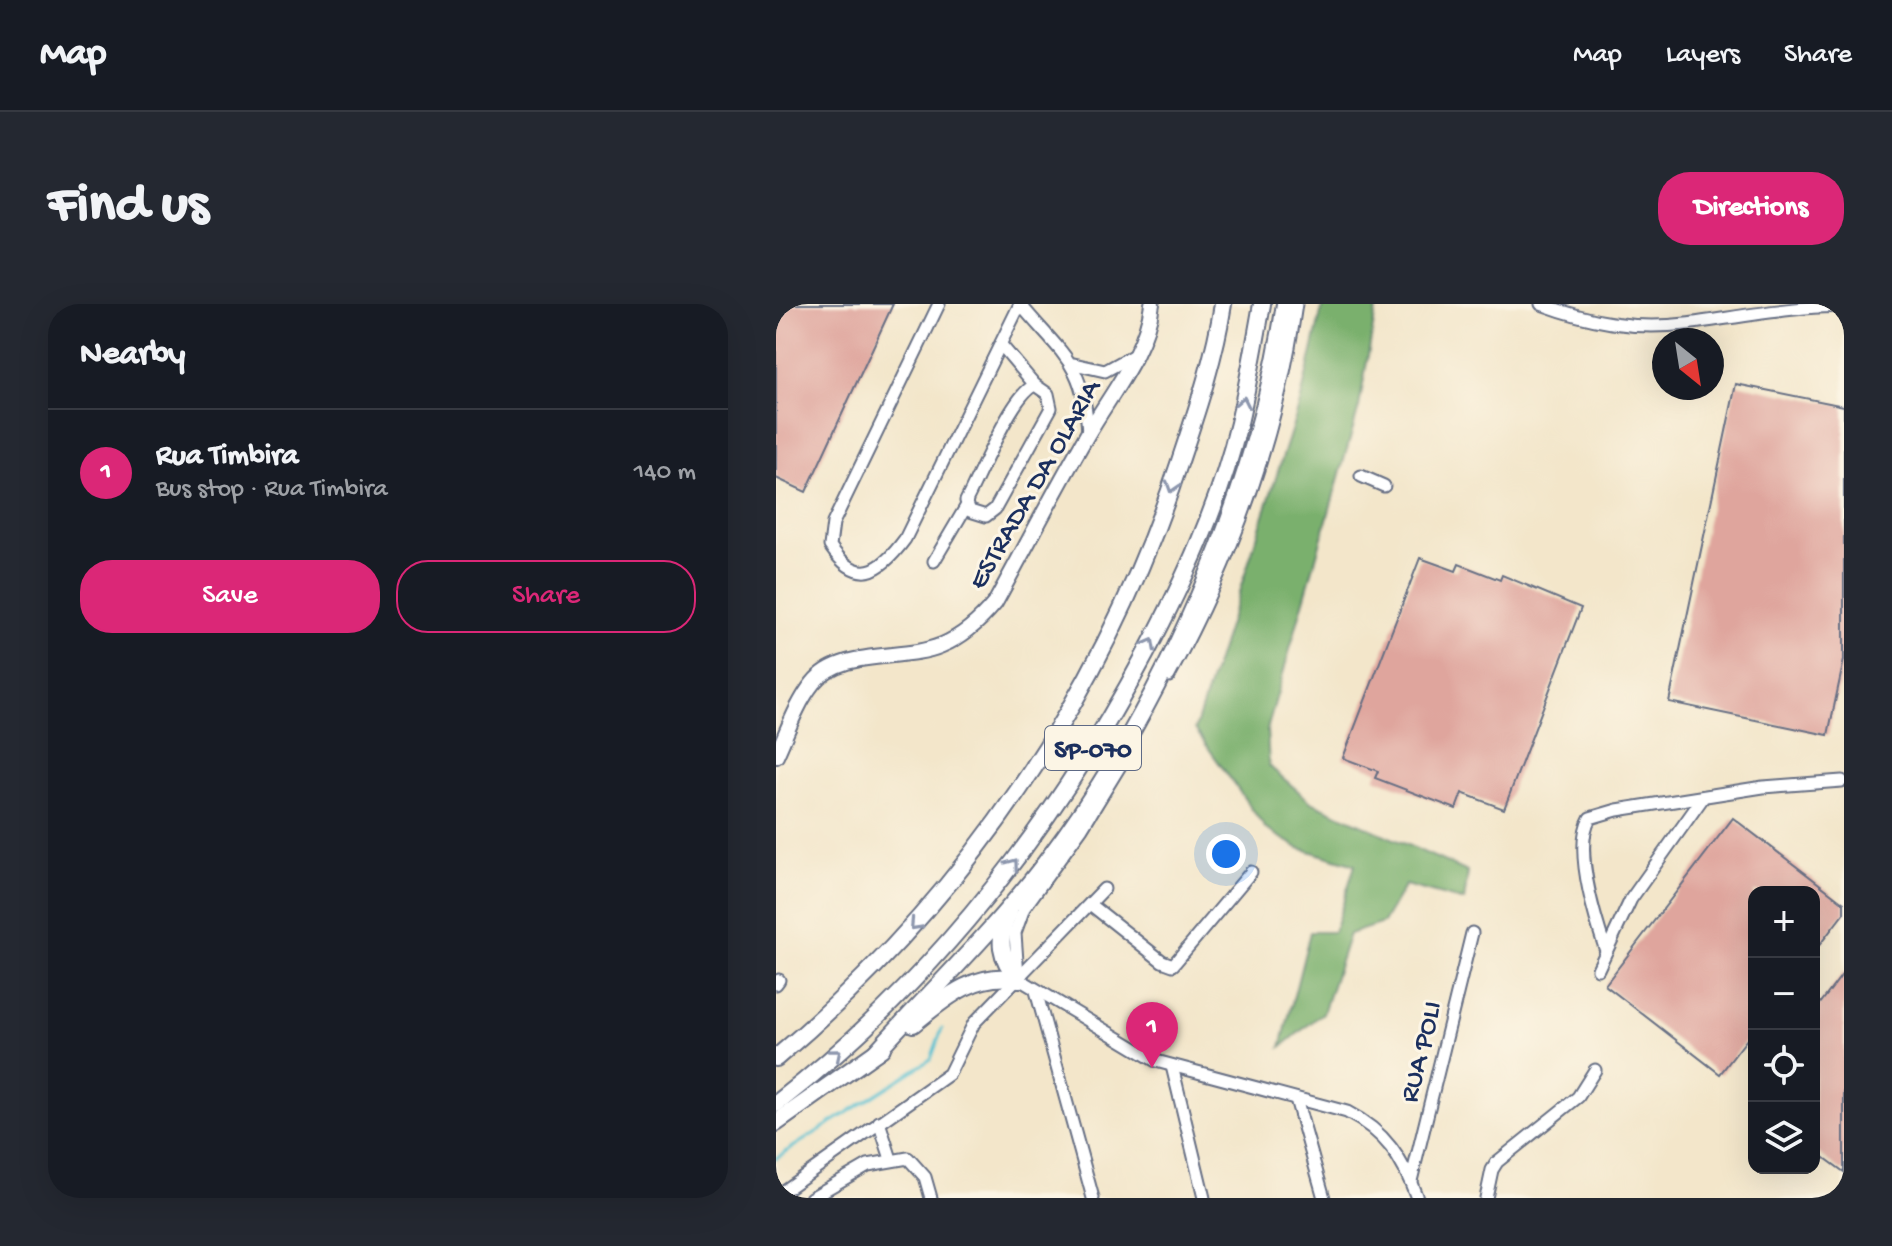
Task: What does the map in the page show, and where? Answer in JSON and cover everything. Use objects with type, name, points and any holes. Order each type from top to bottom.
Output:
[{"type":"highway","name":"SP-070","points":[[776,1058],[879,964],[928,911],[1027,784],[1073,709],[1119,623],[1158,531],[1200,402],[1223,304]]},
{"type":"highway","name":"SP-070","points":[[776,1104],[849,1043],[915,980],[983,904],[1083,765],[1171,605],[1203,529],[1239,425],[1262,304]]},
{"type":"highway","points":[[876,1052],[1015,900],[1086,804],[1136,720],[1203,587],[1264,402],[1285,304]]},
{"type":"highway","points":[[1015,900],[1000,938],[1005,962],[1019,979]]},
{"type":"highway","points":[[776,1123],[959,988],[987,980],[1019,979]]},
{"type":"main road","name":"ESTRADA DA OLARIA","points":[[776,756],[812,683],[823,674],[847,663],[940,647],[981,620],[995,603],[1088,434],[1137,354],[1150,322],[1152,304]]},
{"type":"street","points":[[939,304],[833,523],[830,546],[841,562],[864,571],[878,569],[888,562],[905,539],[1020,304],[1074,364],[1084,397],[1088,434]]},
{"type":"street","points":[[1296,304],[1275,412],[1227,554],[1195,628],[1113,778],[1024,908],[1015,933],[1019,979],[1156,1061],[1347,1112],[1369,1123],[1387,1139],[1417,1198]]},
{"type":"street","points":[[1546,305],[1583,320],[1652,326],[1816,305],[1844,307]]},
{"type":"street","points":[[967,505],[970,511],[982,516],[995,509],[1051,408],[1048,394],[1035,385],[1002,346]]},
{"type":"street","points":[[1074,364],[1105,371],[1137,354]]},
{"type":"street","points":[[934,561],[967,505],[1017,402],[1027,388],[1035,385]]},
{"type":"street","points":[[1361,476],[1384,486]]},
{"type":"street","points":[[1605,948],[1596,920],[1584,853],[1584,835],[1590,818],[1617,810],[1782,785],[1842,781]]},
{"type":"street","points":[[1598,969],[1605,948],[1631,899],[1702,799]]},
{"type":"street","points":[[1090,904],[1162,961],[1173,965],[1251,872]]},
{"type":"street","points":[[776,1196],[949,1074],[974,1023],[1104,889]]},
{"type":"street","name":"RUA POLI","points":[[1411,1181],[1472,933]]},
{"type":"street","points":[[1036,991],[1093,1198]]},
{"type":"street","points":[[1172,1066],[1204,1198]]},
{"type":"street","points":[[1486,1198],[1492,1170],[1497,1162],[1578,1097],[1595,1070]]},
{"type":"street","points":[[1296,1099],[1324,1198]]},
{"type":"street","points":[[879,1122],[891,1159]]},
{"type":"street","points":[[811,1198],[868,1165],[908,1158],[918,1166],[931,1198]]},
{"type":"green space","points":[[1323,304],[1377,304],[1359,407],[1267,730],[1269,766],[1311,802],[1468,872],[1464,901],[1405,885],[1383,923],[1349,934],[1323,1013],[1281,1047],[1310,932],[1334,932],[1355,865],[1299,848],[1266,829],[1195,729],[1300,403]]},
{"type":"building","points":[[776,304],[893,304],[806,492],[776,478]]},
{"type":"building","points":[[1736,384],[1844,406],[1844,660],[1828,735],[1669,702]]},
{"type":"building","points":[[1420,558],[1456,571],[1459,564],[1500,580],[1502,575],[1581,608],[1504,809],[1462,793],[1456,809],[1375,778],[1378,771],[1343,758]]},
{"type":"building","points":[[1733,818],[1844,903],[1844,913],[1820,944],[1820,886],[1748,886],[1748,1038],[1720,1074],[1605,985]]},
{"type":"building","points":[[1844,972],[1844,1172],[1820,1154],[1820,1004]]},
{"type":"waterway","points":[[776,1158],[931,1059],[942,1029]]},
{"type":"place","name":"Rua Timbira","points":[[1152,1068]]}]
